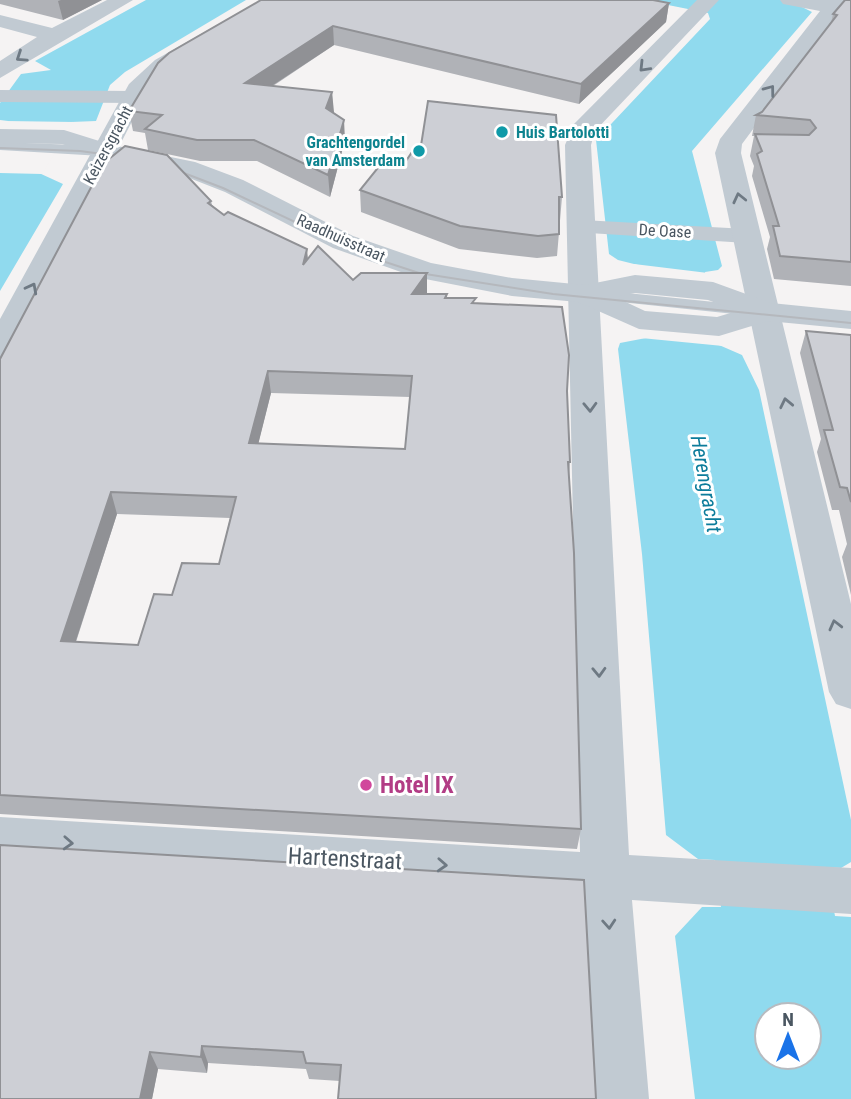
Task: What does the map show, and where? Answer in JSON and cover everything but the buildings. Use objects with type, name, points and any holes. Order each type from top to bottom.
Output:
[{"type":"street","points":[[0,71],[55,35],[123,0]]},
{"type":"street","name":"Keizersgracht","points":[[0,348],[137,89],[163,65],[276,0]]},
{"type":"street","points":[[790,0],[829,3],[742,145],[747,236],[851,692]]},
{"type":"street","points":[[665,12],[700,10]]},
{"type":"street","points":[[621,1099],[606,874],[585,294],[594,228],[579,136],[700,10]]},
{"type":"street","points":[[0,21],[55,35]]},
{"type":"street","points":[[2,96],[134,97]]},
{"type":"street","points":[[0,136],[58,148]]},
{"type":"street","name":"Raadhuisstraat","points":[[58,148],[112,140],[164,162],[211,176],[343,242],[405,266],[512,287],[851,320]]},
{"type":"street","points":[[0,158],[58,148]]},
{"type":"street","name":"De Oase","points":[[594,228],[747,236]]},
{"type":"street","name":"Hartenstraat","points":[[0,839],[690,879],[851,891]]},
{"type":"lane","points":[[0,146],[58,148]]},
{"type":"water","points":[[146,0],[246,0],[125,72],[110,85],[96,121],[71,122],[39,173],[63,184],[0,291],[0,133],[8,121],[0,120],[0,103],[21,74],[51,70],[35,61]]},
{"type":"water","name":"Herengracht","points":[[643,0],[808,0],[802,7],[812,12],[692,151],[722,266],[718,270],[705,272],[719,345],[742,355],[759,390],[851,820],[851,862],[841,868],[826,867],[835,916],[851,917],[851,1099],[695,1099],[675,936],[702,907],[721,907],[715,860],[698,859],[666,835],[642,554],[618,349],[620,343],[646,338],[638,265],[618,260],[609,254],[596,140],[710,19],[708,13]]},
{"type":"pier","points":[[6,121],[74,122],[42,174],[0,173],[0,131]]},
{"type":"pier","points":[[634,264],[708,273],[723,346],[641,338]]},
{"type":"tram line","points":[[0,148],[80,151],[132,158]]},
{"type":"tram line","points":[[163,165],[223,188],[367,256],[419,273],[553,294],[851,323]]},
{"type":"place","name":"Huis Bartolotti","points":[[502,132]]},
{"type":"place","name":"Grachtengordel van Amsterdam","points":[[419,151]]},
{"type":"place","name":"Hotel IX","points":[[366,785]]}]
